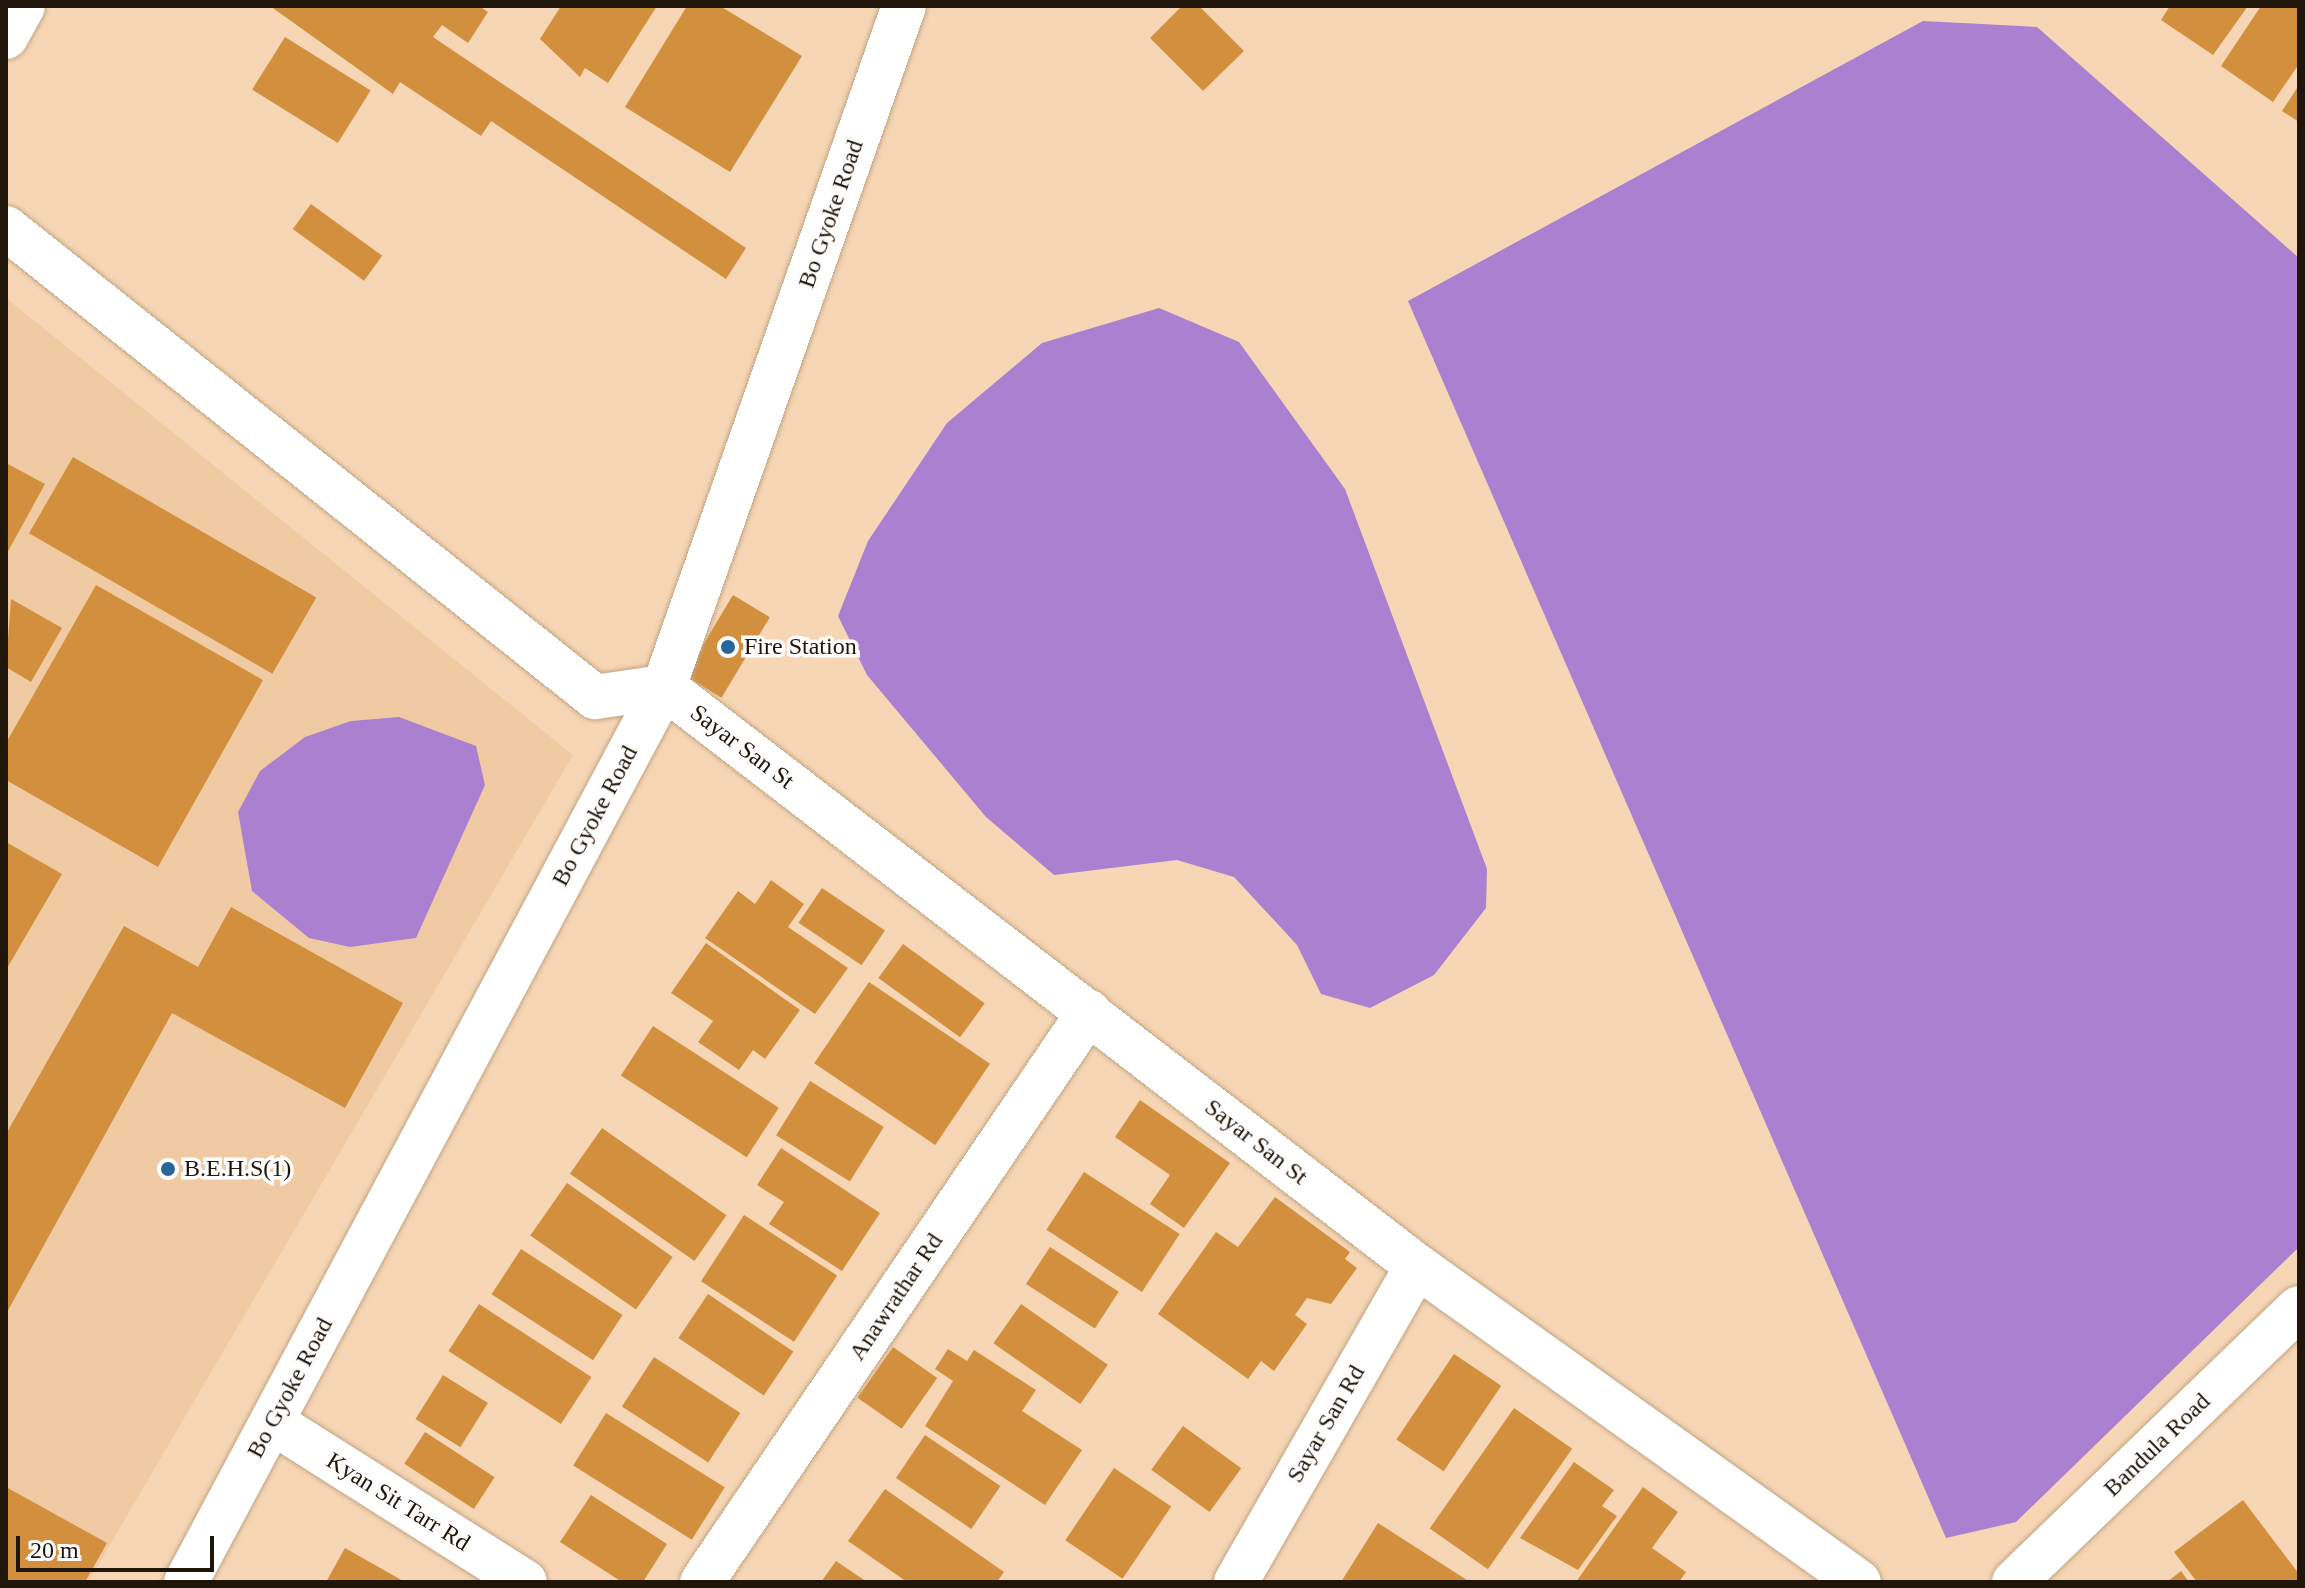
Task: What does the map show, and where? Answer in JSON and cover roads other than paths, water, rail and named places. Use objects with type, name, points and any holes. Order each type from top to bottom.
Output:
[{"type":"street","points":[[6,37],[23,6]]},
{"type":"street","name":"Bo Gyoke Road","points":[[186,1582],[664,687],[904,6]]},
{"type":"street","points":[[6,228],[595,697],[664,687]]},
{"type":"street","name":"Sayar San St","points":[[664,687],[1417,1266],[1859,1582]]},
{"type":"street","name":"Anawrathar Rd","points":[[702,1582],[1089,1012]]},
{"type":"street","name":"Sayar San Rd","points":[[1236,1582],[1417,1266]]},
{"type":"street","name":"Bandula Road","points":[[2014,1582],[2299,1308]]},
{"type":"street","name":"Kyan Sit Tarr Rd","points":[[272,1422],[525,1582]]},
{"type":"place","name":"Fire Station","points":[[728,647]]},
{"type":"place","name":"B.E.H.S(1)","points":[[168,1169]]}]
